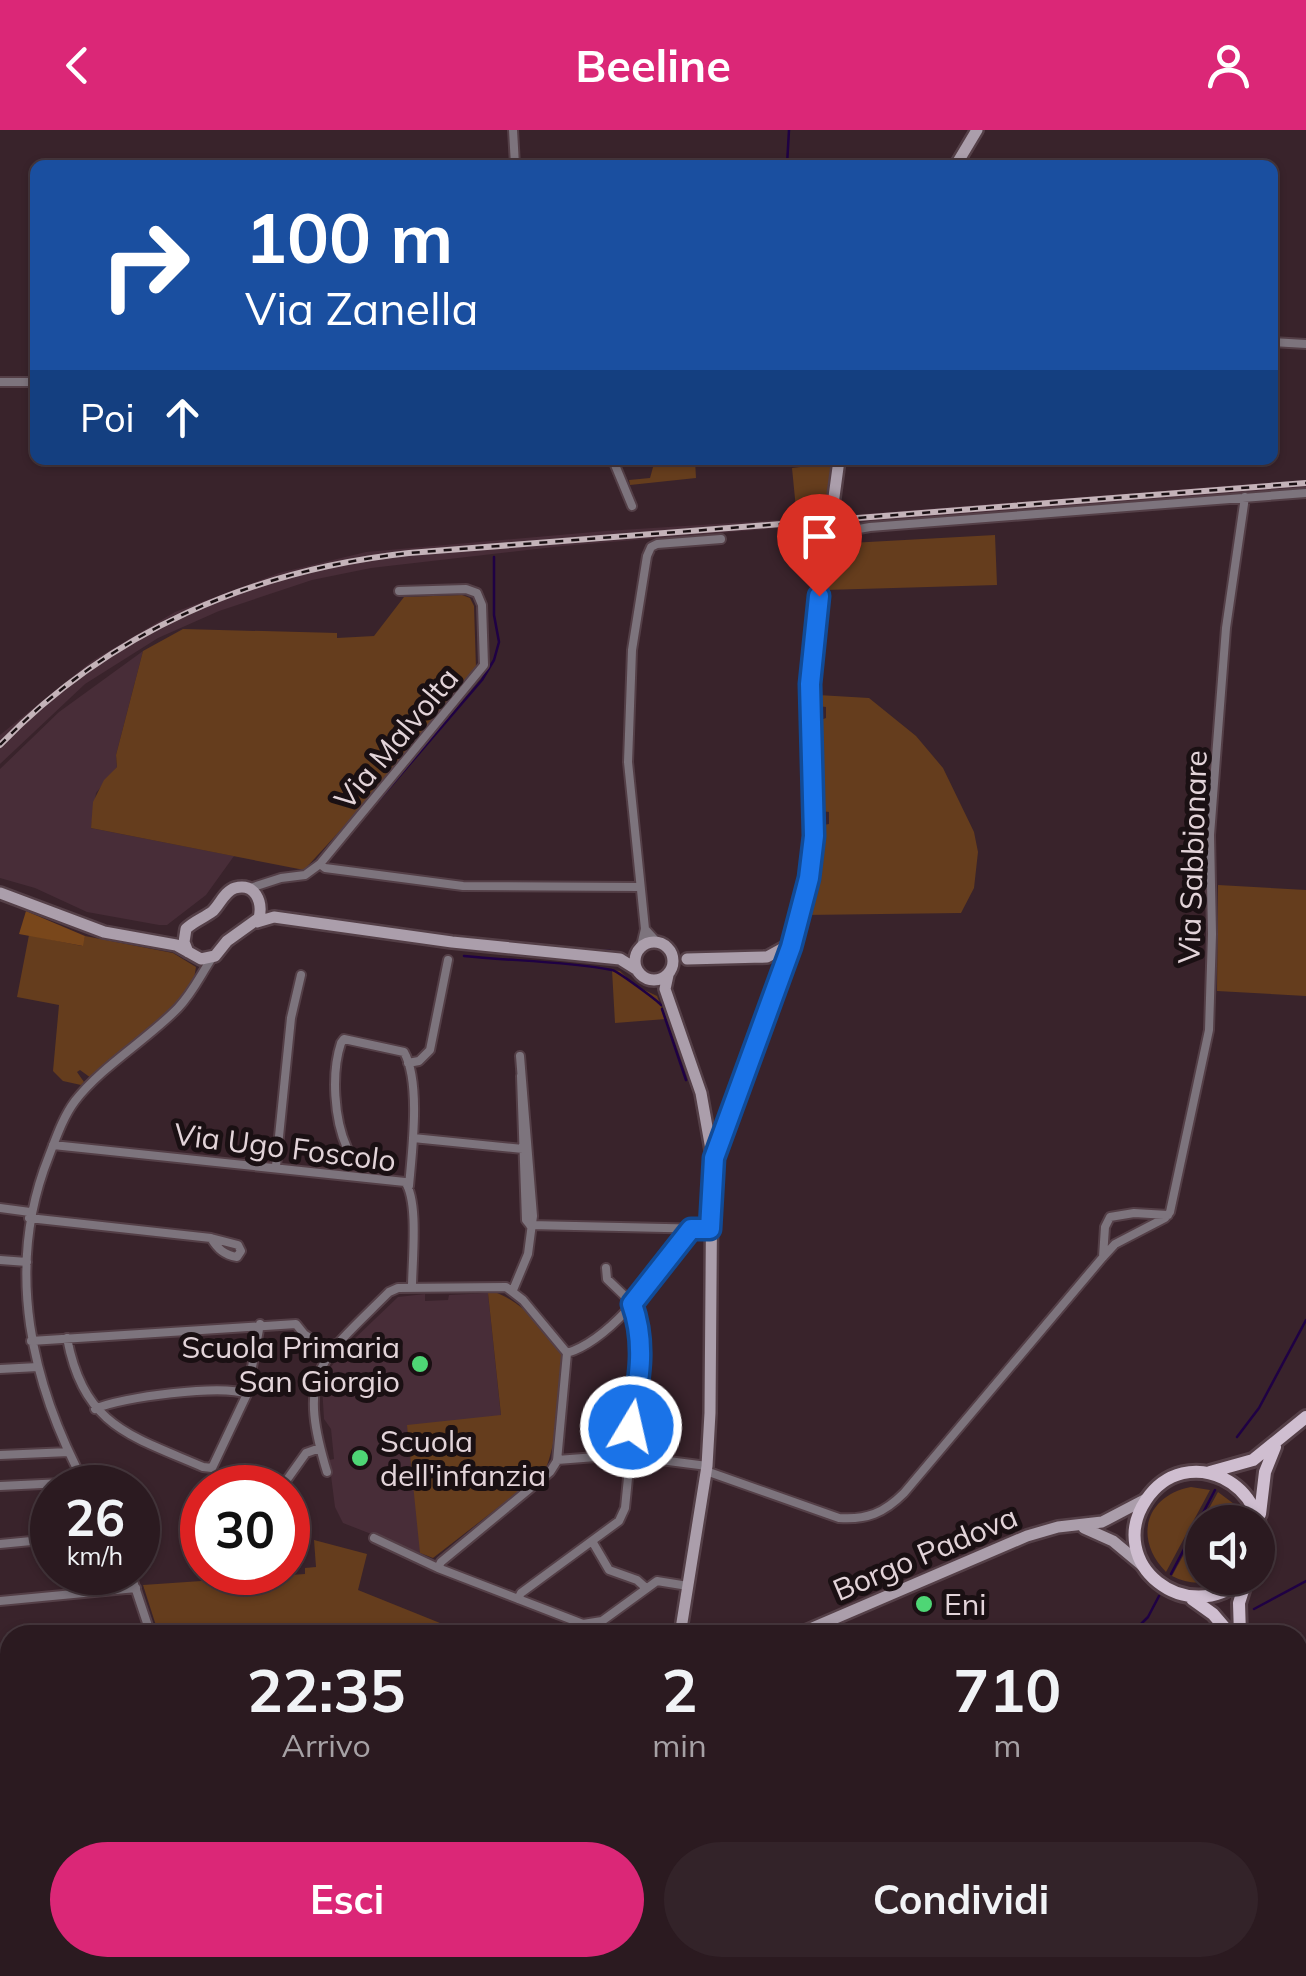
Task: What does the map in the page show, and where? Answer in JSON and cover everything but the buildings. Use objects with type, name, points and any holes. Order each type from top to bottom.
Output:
[{"type":"main road","points":[[1222,1625],[1190,1597],[1159,1584],[1144,1566],[1135,1532],[1146,1499],[1173,1477],[1244,1465],[1306,1417]]},
{"type":"main road","points":[[1262,1505],[1265,1472],[1283,1434]]},
{"type":"main road","points":[[1208,1473],[1239,1488],[1253,1505]]},
{"type":"main road","points":[[1190,1597],[1204,1595]]},
{"type":"main road","points":[[1239,1625],[1241,1595]]},
{"type":"street","points":[[513,130],[514,160]]},
{"type":"street","points":[[959,160],[978,130]]},
{"type":"street","points":[[1278,342],[1306,344]]},
{"type":"street","points":[[0,382],[30,382]]},
{"type":"street","points":[[615,465],[632,506]]},
{"type":"street","points":[[712,1172],[729,1112],[796,929],[809,878],[813,843],[810,674],[839,465]]},
{"type":"street","points":[[805,532],[1306,493]]},
{"type":"street","name":"Via Sabbionare","points":[[1168,1214],[1209,1030],[1210,835],[1226,628],[1245,497]]},
{"type":"street","points":[[636,969],[645,929],[628,762],[632,650],[647,556],[657,544],[721,539]]},
{"type":"street","name":"Via Malvolta","points":[[320,864],[486,662],[482,605],[477,592],[399,591]]},
{"type":"street","points":[[162,940],[185,932],[232,889],[305,875],[320,864],[325,868],[463,886],[639,887]]},
{"type":"street","points":[[254,923],[260,914],[266,884]]},
{"type":"street","points":[[248,888],[274,917]]},
{"type":"street","points":[[0,893],[104,932],[162,940],[191,954],[212,958]]},
{"type":"street","points":[[76,1465],[31,1341],[27,1262],[30,1215],[54,1145],[78,1098],[176,1010],[202,978],[212,958],[233,936],[274,917],[620,960],[665,989]]},
{"type":"street","points":[[645,929],[656,941],[686,959],[764,958],[787,946],[796,929]]},
{"type":"street","points":[[734,958],[776,948],[796,929]]},
{"type":"street","points":[[185,932],[202,978]]},
{"type":"street","points":[[620,960],[656,941]]},
{"type":"street","points":[[672,952],[665,989],[706,1118],[712,1172],[707,1469],[682,1625]]},
{"type":"street","points":[[764,958],[776,966],[778,979]]},
{"type":"street","points":[[650,980],[670,972],[686,959]]},
{"type":"street","points":[[408,1063],[419,1061],[430,1050],[448,960]]},
{"type":"street","points":[[276,1166],[291,1018],[301,975]]},
{"type":"street","points":[[348,1148],[341,1132],[336,1094],[342,1042],[404,1052],[413,1138],[410,1186]]},
{"type":"street","points":[[513,1290],[528,1254],[533,1216],[520,1056]]},
{"type":"street","points":[[706,1118],[719,1124],[729,1112]]},
{"type":"street","points":[[413,1138],[525,1149]]},
{"type":"street","name":"Via Ugo Foscolo","points":[[54,1145],[400,1180],[410,1186],[412,1287]]},
{"type":"street","points":[[0,1208],[212,1238]]},
{"type":"street","points":[[1102,1257],[1110,1217],[1168,1214]]},
{"type":"street","points":[[557,1460],[631,1456],[707,1469],[838,1518],[878,1514],[904,1492],[1102,1257],[1115,1244],[1168,1214]]},
{"type":"street","points":[[530,1225],[710,1229]]},
{"type":"street","points":[[567,1352],[592,1340],[632,1304],[691,1229]]},
{"type":"street","points":[[0,1260],[27,1262]]},
{"type":"street","points":[[518,1599],[622,1516],[642,1355],[632,1304],[607,1279],[606,1268]]},
{"type":"street","points":[[328,1472],[320,1448],[314,1385],[318,1370],[330,1352],[391,1290],[500,1285],[513,1290],[567,1352],[557,1460],[550,1472],[438,1568]]},
{"type":"street","points":[[67,1338],[77,1375],[96,1409],[120,1430],[202,1468],[212,1468],[247,1394],[260,1324]]},
{"type":"street","points":[[31,1341],[296,1324],[330,1352]]},
{"type":"street","points":[[0,1369],[38,1367]]},
{"type":"street","points":[[96,1409],[126,1399],[233,1390],[247,1394]]},
{"type":"street","points":[[297,1465],[306,1452],[320,1448]]},
{"type":"street","points":[[0,1455],[69,1452]]},
{"type":"street","points":[[0,1486],[30,1486]]},
{"type":"street","name":"Borgo Padova","points":[[819,1625],[1022,1538],[1050,1528],[1107,1520],[1146,1499]]},
{"type":"street","points":[[1075,1526],[1113,1541],[1144,1566]]},
{"type":"street","points":[[374,1538],[438,1568],[584,1624],[602,1621],[658,1582],[688,1586]]},
{"type":"street","points":[[0,1544],[30,1541]]},
{"type":"street","points":[[592,1541],[609,1570],[637,1580],[646,1588]]},
{"type":"street","points":[[0,1601],[63,1595]]},
{"type":"street","points":[[138,1595],[147,1625]]},
{"type":"shaded area","points":[[654,465],[695,465],[696,478],[630,485],[629,480],[650,478]]},
{"type":"shaded area","points":[[833,465],[825,514],[797,519],[792,468]]},
{"type":"shaded area","points":[[1306,480],[1306,488],[836,524],[837,516]]},
{"type":"shaded area","points":[[827,517],[826,524],[563,546],[371,568],[312,580],[219,611],[158,638],[85,684],[0,764],[0,735],[92,661],[175,612],[279,573],[366,552]]},
{"type":"shaded area","points":[[995,535],[997,585],[825,590],[832,544]]},
{"type":"shaded area","points":[[404,597],[470,598],[474,606],[476,668],[304,870],[91,828],[93,802],[104,780],[117,767],[116,755],[143,651],[183,629],[337,633],[337,638],[374,636]]},
{"type":"shaded area","points":[[143,651],[116,755],[117,767],[96,793],[91,828],[234,856],[206,895],[167,925],[87,912],[35,888],[0,878],[0,769],[59,712]]},
{"type":"shaded area","points":[[818,695],[869,698],[916,736],[943,768],[974,832],[978,852],[974,888],[961,913],[804,915],[818,826],[829,824],[829,812],[821,811],[818,721],[826,718],[826,707],[818,706]]},
{"type":"shaded area","points":[[1218,885],[1306,890],[1306,996],[1217,991]]},
{"type":"shaded area","points":[[26,911],[85,936],[83,946],[19,934]]},
{"type":"shaded area","points":[[29,935],[82,946],[85,936],[173,953],[196,967],[192,990],[91,1078],[80,1070],[77,1072],[84,1082],[81,1085],[63,1081],[53,1071],[59,1005],[17,997]]},
{"type":"shaded area","points":[[612,970],[620,971],[634,985],[657,996],[666,1019],[615,1023]]},
{"type":"shaded area","points":[[488,1293],[501,1416],[420,1553],[343,1523],[335,1507],[329,1460],[334,1459],[331,1429],[324,1419],[325,1374],[352,1341],[398,1297],[425,1294],[425,1301],[448,1300],[449,1295]]},
{"type":"shaded area","points":[[488,1293],[513,1301],[533,1318],[562,1356],[561,1396],[552,1450],[544,1472],[433,1558],[420,1553],[407,1425],[501,1415]]},
{"type":"shaded area","points":[[1191,1487],[1210,1490],[1202,1505],[1185,1505],[1185,1537],[1166,1572],[1156,1560],[1147,1533],[1154,1509],[1175,1492]]},
{"type":"shaded area","points":[[1218,1492],[1235,1505],[1211,1505]]},
{"type":"shaded area","points":[[314,1540],[367,1554],[358,1590],[440,1625],[156,1625],[146,1595],[160,1595],[160,1584],[180,1582],[180,1595],[310,1595],[310,1568],[316,1567]]},
{"type":"shaded area","points":[[1185,1552],[1185,1581],[1172,1576]]},
{"type":"waterway","points":[[787,160],[789,130]]},
{"type":"waterway","points":[[378,801],[482,680],[494,660],[499,642],[494,615],[494,557]]},
{"type":"waterway","points":[[278,911],[351,922]]},
{"type":"waterway","points":[[592,951],[610,951]]},
{"type":"waterway","points":[[464,956],[612,970],[661,1005]]},
{"type":"waterway","points":[[662,1009],[686,1080]]},
{"type":"waterway","points":[[1237,1437],[1259,1408],[1306,1320]]},
{"type":"waterway","points":[[1171,1574],[1215,1490]]},
{"type":"waterway","points":[[1254,1609],[1306,1581]]},
{"type":"waterway","points":[[1140,1625],[1159,1596]]},
{"type":"railway","points":[[0,745],[88,669],[137,639],[240,591],[351,561],[409,553],[1306,483]]},
{"type":"place","name":"Scuola Primaria San Giorgio","points":[[420,1364]]},
{"type":"place","name":"Scuola dell'infanzia","points":[[360,1458]]},
{"type":"place","name":"Eni","points":[[924,1604]]},
{"type":"route","points":[[631,1427],[642,1355],[642,1338],[632,1304],[691,1229],[710,1229],[714,1158],[791,947],[807,887],[814,836],[810,684],[819,596]]}]
